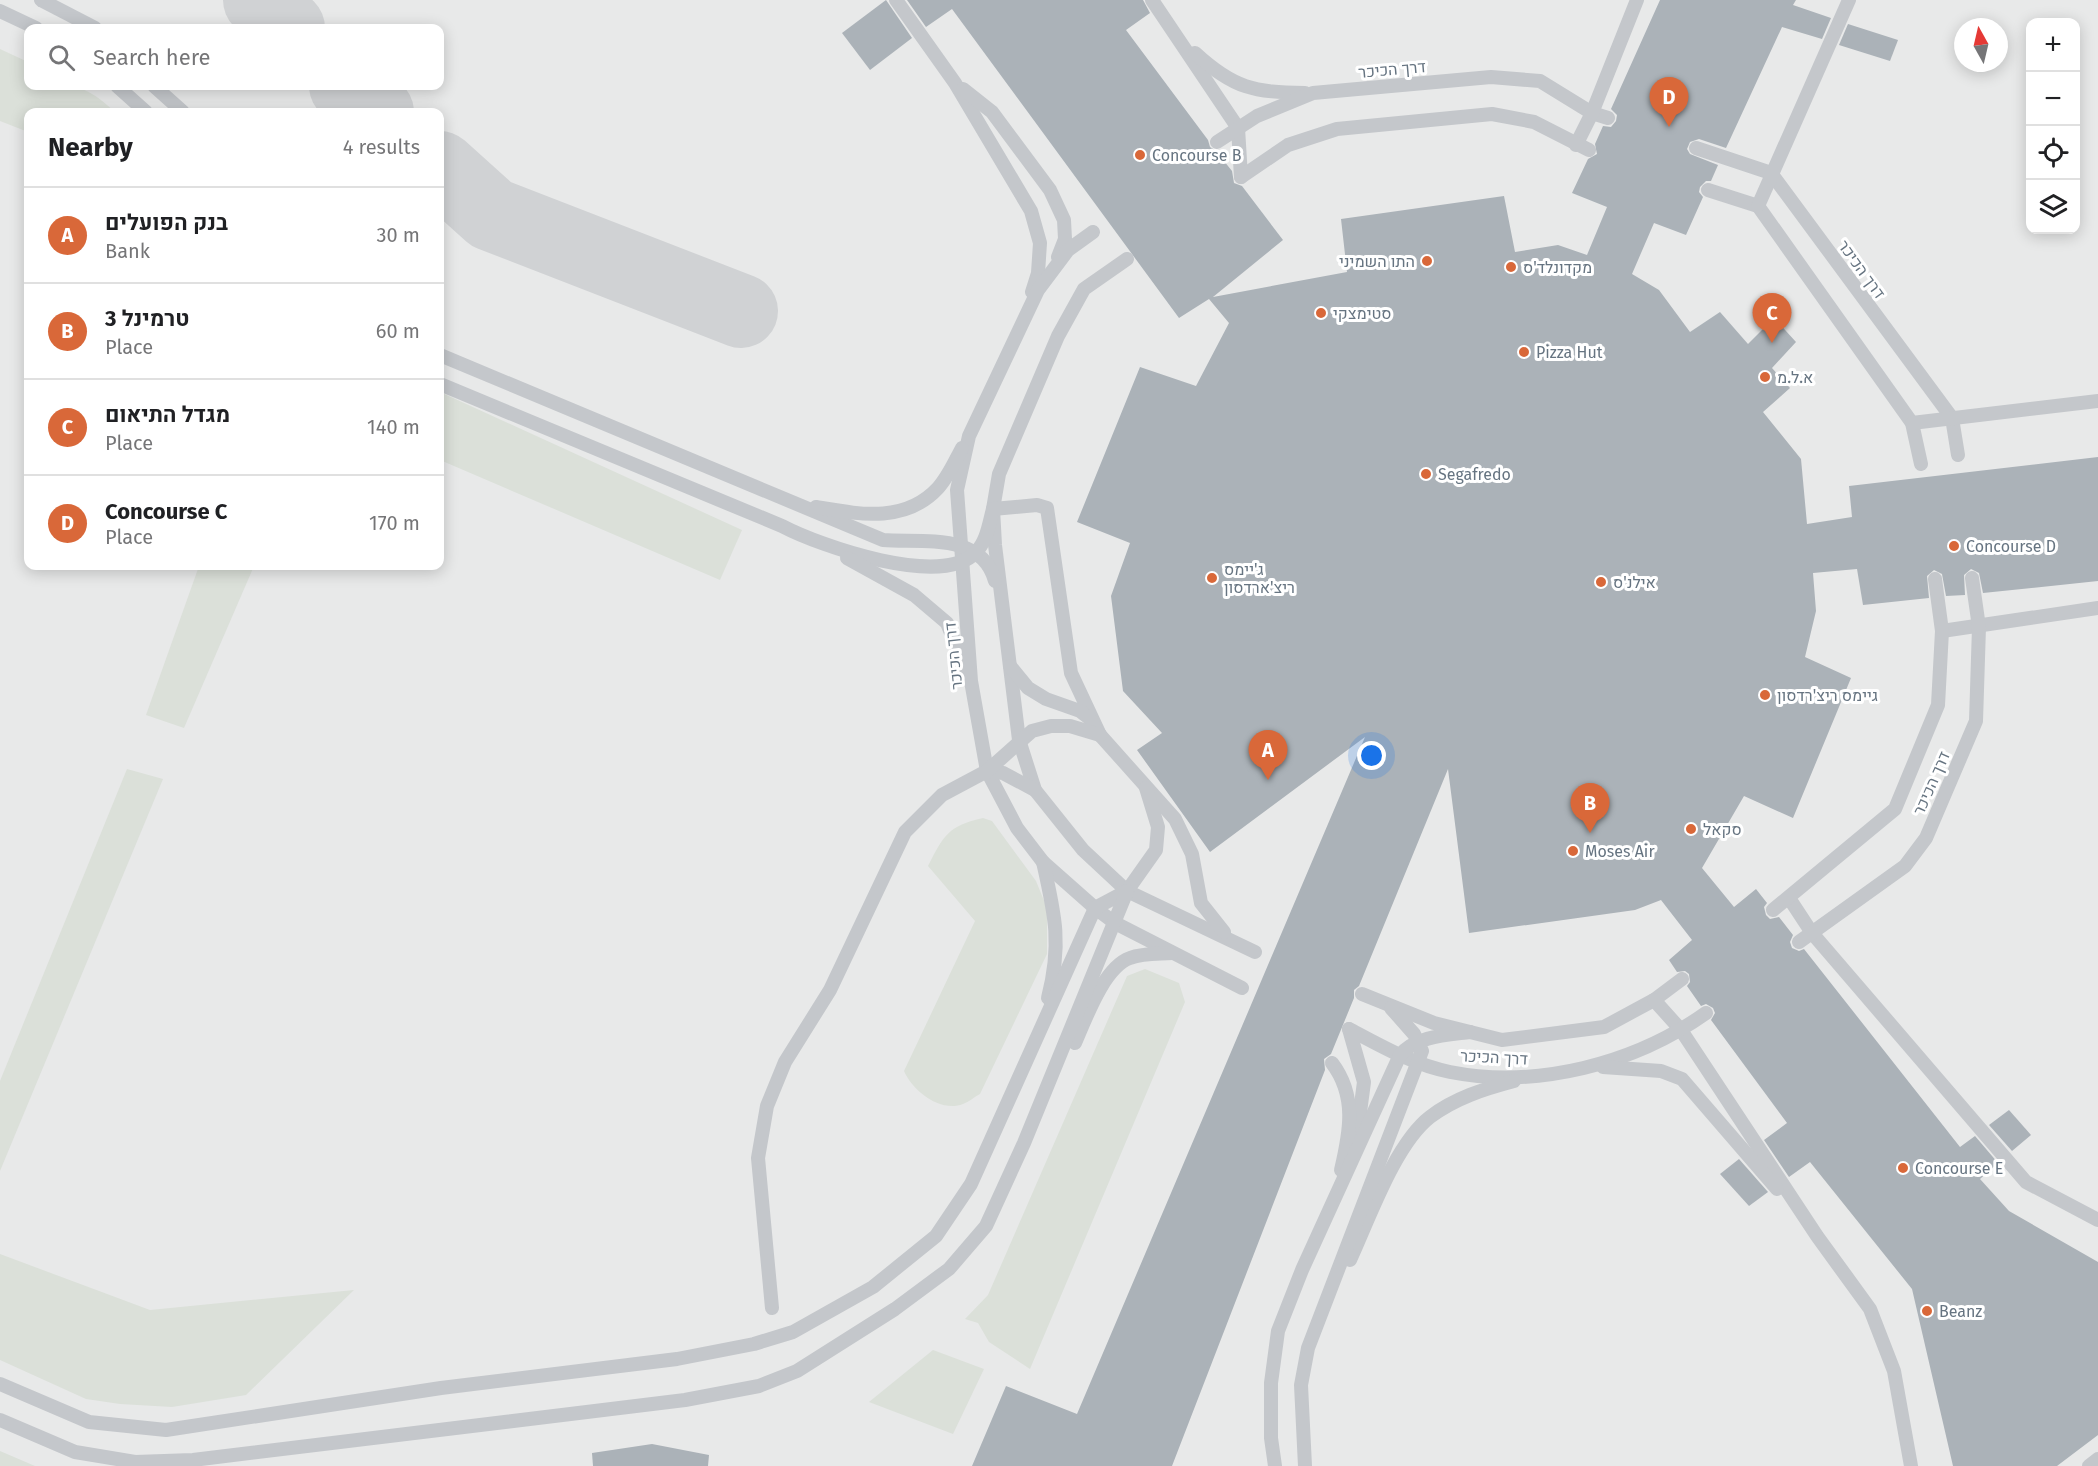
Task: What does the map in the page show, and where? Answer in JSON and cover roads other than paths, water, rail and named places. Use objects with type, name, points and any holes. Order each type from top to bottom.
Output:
[{"type":"lane","points":[[42,0],[87,24]]},
{"type":"lane","points":[[896,0],[956,83],[1031,210],[1040,243],[1038,273],[1023,323]]},
{"type":"lane","points":[[1152,0],[1238,128],[1241,177],[1288,145],[1348,128],[1492,114],[1534,122],[1582,148],[1592,112],[1637,0]]},
{"type":"lane","points":[[1758,206],[1849,0]]},
{"type":"lane","points":[[0,11],[28,24]]},
{"type":"lane","points":[[1179,37],[1214,70],[1240,85],[1263,92],[1313,93]]},
{"type":"lane","name":"דרך הכיכר","points":[[1217,141],[1257,116],[1313,93],[1491,76],[1540,81],[1592,112],[1608,118]]},
{"type":"lane","points":[[956,83],[992,112],[1050,190],[1064,220],[1065,239],[1053,270]]},
{"type":"lane","points":[[121,90],[142,108]]},
{"type":"lane","points":[[158,90],[179,108]]},
{"type":"lane","points":[[1696,148],[1771,173]]},
{"type":"lane","name":"דרך הכיכר","points":[[1771,173],[1952,418],[1958,455]]},
{"type":"lane","points":[[1708,190],[1758,206],[1912,423],[1921,464]]},
{"type":"lane","name":"דרך הכיכר","points":[[1093,231],[1068,250],[1038,290],[969,436],[957,490],[960,563],[971,681],[987,771],[1017,828],[1043,862],[1095,908],[1115,923],[1242,988]]},
{"type":"lane","points":[[827,546],[901,565],[960,563],[975,554],[983,542],[993,509],[999,474],[1058,336],[1084,289],[1127,259]]},
{"type":"lane","points":[[444,357],[883,540],[959,543],[982,557],[992,573],[1003,612]]},
{"type":"lane","points":[[444,386],[827,546],[914,595],[947,623],[957,654],[971,681]]},
{"type":"lane","points":[[1912,423],[2098,401]]},
{"type":"lane","points":[[793,504],[872,516],[898,511],[916,503],[938,488],[969,436]]},
{"type":"lane","points":[[993,509],[1037,505],[1047,508],[1071,673],[1100,735]]},
{"type":"lane","points":[[993,509],[1019,740],[1025,766],[1035,790],[1083,850],[1127,891],[1230,938],[1255,952]]},
{"type":"lane","name":"דרך הכיכר","points":[[1799,942],[1905,866],[1926,838],[1976,721],[1979,627],[1972,578]]},
{"type":"lane","name":"דרך הכיכר","points":[[1773,910],[1895,810],[1938,705],[1942,631],[1935,579]]},
{"type":"lane","points":[[1942,631],[2098,608]]},
{"type":"lane","points":[[1009,664],[1028,688],[1046,699],[1080,711],[1089,718],[1100,735],[1175,819],[1192,854],[1201,903],[1212,921],[1230,938]]},
{"type":"lane","points":[[772,1308],[758,1158],[767,1106],[784,1062],[830,990],[905,832],[942,795],[987,771],[1019,740],[1032,731],[1051,726],[1070,726],[1100,735]]},
{"type":"lane","points":[[987,771],[1003,773],[1035,790]]},
{"type":"lane","points":[[0,1420],[75,1452],[135,1462],[193,1460],[685,1400],[759,1386],[797,1371],[895,1309],[949,1269],[986,1226],[1024,1143],[1127,891],[1156,850],[1158,827],[1146,788]]},
{"type":"lane","points":[[1039,1034],[1058,953],[1054,912],[1043,862]]},
{"type":"lane","points":[[0,1384],[89,1422],[166,1430],[441,1388],[677,1359],[754,1344],[793,1332],[873,1287],[936,1236],[971,1184],[1095,908],[1127,891]]},
{"type":"lane","points":[[1789,898],[1812,933],[2026,1182],[2098,1220]]},
{"type":"lane","points":[[1024,1143],[1046,1109],[1080,1032],[1113,969],[1128,958],[1173,953]]},
{"type":"lane","name":"דרך הכיכר","points":[[1362,994],[1391,1008],[1502,1040],[1604,1027],[1654,1000],[1682,979]]},
{"type":"lane","points":[[1654,1000],[1681,1030],[1817,1236],[1870,1309],[1894,1371],[1911,1466]]},
{"type":"lane","points":[[1305,1466],[1302,1385],[1308,1348],[1422,1051],[1420,1042],[1391,1008]]},
{"type":"lane","name":"דרך הכיכר","points":[[1334,1198],[1360,1126],[1364,1082],[1349,1029],[1400,1055],[1449,1072],[1528,1077],[1626,1057],[1681,1030],[1706,1013]]},
{"type":"lane","points":[[1275,1466],[1271,1438],[1271,1383],[1278,1331],[1334,1198],[1400,1055],[1405,1049],[1420,1042],[1470,1032]]},
{"type":"lane","points":[[1332,1064],[1343,1078],[1350,1103],[1345,1152],[1334,1198]]},
{"type":"lane","points":[[1577,1068],[1661,1071],[1682,1079],[1817,1236]]},
{"type":"lane","points":[[1308,1348],[1404,1145],[1428,1118],[1448,1104],[1481,1090],[1528,1077]]},
{"type":"lane","points":[[2090,1466],[2098,1459]]},
{"type":"place","name":"Concourse C","points":[[1669,127]]},
{"type":"place","name":"Concourse B","points":[[1140,155]]},
{"type":"place","name":"התו השמיני","points":[[1427,261]]},
{"type":"place","name":"מקדונלד'ס","points":[[1511,267]]},
{"type":"place","name":"סטימצקי","points":[[1321,313]]},
{"type":"place","name":"מגדל התיאום","points":[[1772,343]]},
{"type":"place","name":"Pizza Hut","points":[[1524,352]]},
{"type":"place","name":"א.ל.מ","points":[[1765,377]]},
{"type":"place","name":"Segafredo","points":[[1426,474]]},
{"type":"place","name":"Concourse D","points":[[1954,546]]},
{"type":"place","name":"ג'יימס ריצ'ארדסון","points":[[1212,578]]},
{"type":"place","name":"אילנ'ס","points":[[1601,582]]},
{"type":"place","name":"גיימס ריצ'רדסון","points":[[1765,695]]},
{"type":"place","name":"בנק הפועלים","points":[[1268,780]]},
{"type":"place","name":"סקאל","points":[[1691,829]]},
{"type":"place","name":"טרמינל 3","points":[[1590,833]]},
{"type":"place","name":"Moses Air","points":[[1573,851]]},
{"type":"place","name":"Concourse E","points":[[1903,1168]]},
{"type":"place","name":"Beanz","points":[[1927,1311]]}]
